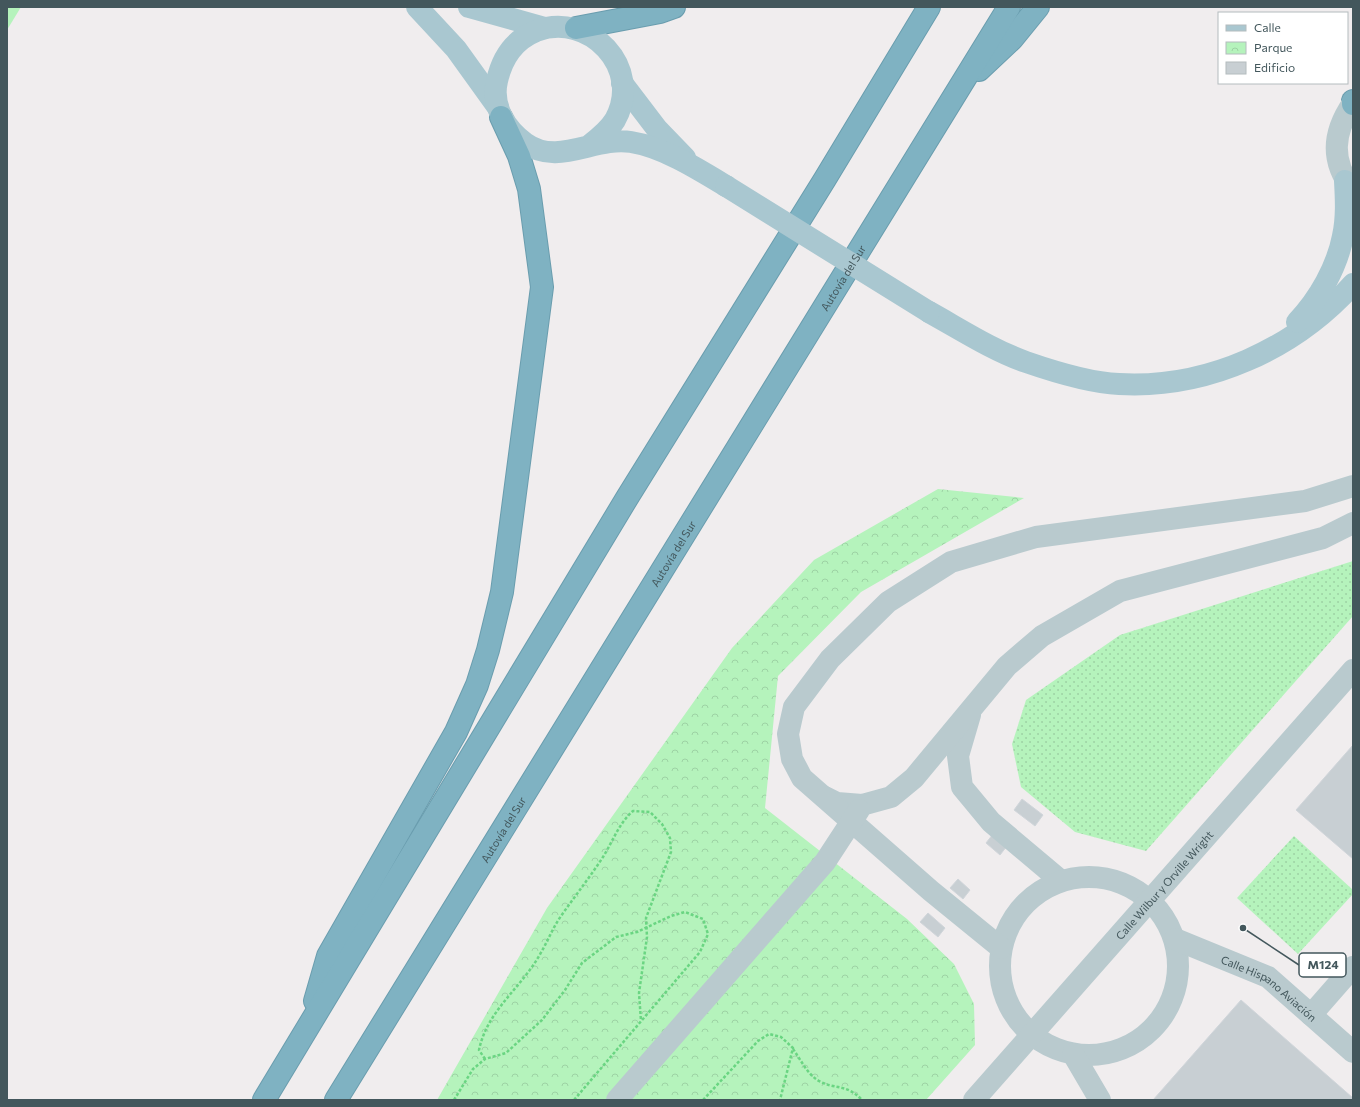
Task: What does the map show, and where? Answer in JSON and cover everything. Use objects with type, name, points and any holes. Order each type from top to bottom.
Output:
[{"type":"highway","points":[[576,28],[660,12],[674,7]]},
{"type":"highway","points":[[264,1100],[627,498],[825,179],[929,7]]},
{"type":"highway","name":"Autovía del Sur","points":[[336,1100],[1009,7]]},
{"type":"highway","points":[[959,88],[1012,39],[1038,7]]},
{"type":"highway","points":[[308,1027],[328,956],[456,732],[477,685],[488,650],[502,592],[542,287],[529,189],[519,156],[499,111]]},
{"type":"main road","points":[[417,7],[456,49],[513,134],[530,146],[549,153],[570,152],[590,145],[605,142],[629,141],[643,144],[693,166],[929,312],[978,340],[1024,362],[1062,373],[1119,384],[1176,382],[1224,370],[1250,359],[1276,345],[1295,334],[1321,314],[1353,284]]},
{"type":"main road","points":[[469,7],[545,28]]},
{"type":"main road","points":[[499,111],[495,86],[500,66],[511,48],[526,35],[545,28],[561,26],[576,28],[593,36],[608,48],[618,65],[622,83],[621,102],[615,119],[604,134],[590,145]]},
{"type":"main road","points":[[622,83],[657,129],[693,166]]},
{"type":"main road","points":[[1276,345],[1301,318],[1320,290],[1336,261],[1344,235],[1349,185]]},
{"type":"street","points":[[1349,185],[1338,162],[1336,141],[1341,121],[1353,102]]},
{"type":"street","points":[[1001,948],[856,814],[815,791],[802,778],[792,759],[788,734],[794,707],[830,659],[888,602],[952,562],[1036,537],[1305,501],[1353,486]]},
{"type":"street","points":[[617,1100],[825,862],[856,814],[891,797],[914,778],[1007,666],[1042,636],[1120,591],[1323,538],[1353,523]]},
{"type":"street","name":"Calle Wilbur y Orville Wright","points":[[974,1100],[1353,670]]},
{"type":"street","points":[[974,705],[958,756],[962,787],[991,822],[1061,881]]},
{"type":"street","points":[[1084,876],[1108,878],[1131,886],[1150,900],[1165,918],[1175,939],[1178,969],[1172,999],[1156,1025],[1132,1044],[1104,1054],[1073,1054],[1051,1047],[1032,1035],[1015,1017],[1004,996],[1000,972],[1001,948],[1013,919],[1034,896],[1061,881],[1084,876]]},
{"type":"street","name":"Calle Hispano Aviación","points":[[1175,939],[1268,977],[1353,1052]]},
{"type":"street","points":[[1311,1015],[1353,967]]},
{"type":"street","points":[[1073,1054],[1100,1100]]},
{"type":"path","points":[[485,1059],[480,1050],[481,1040],[491,1021],[504,1000],[538,958],[560,917],[603,857],[625,817],[633,811],[650,812],[662,824],[670,838],[671,852],[646,918],[647,937],[639,993],[641,1021]]},
{"type":"path","points":[[454,1100],[473,1069],[485,1059],[506,1053],[542,1020],[565,990],[582,963],[616,937],[637,932],[671,916],[685,912],[703,918],[708,934],[700,952],[574,1100]]},
{"type":"path","points":[[703,1100],[758,1041],[769,1034],[781,1037],[793,1048],[811,1075],[820,1082],[853,1091],[862,1100]]},
{"type":"path","points":[[780,1100],[793,1048]]},
{"type":"green space","points":[[7,7],[21,7],[7,30]]},
{"type":"green space","points":[[938,489],[1024,498],[861,592],[778,676],[765,808],[907,919],[954,964],[974,1004],[975,1045],[926,1100],[437,1100],[547,908],[732,648],[814,560]]},
{"type":"green space","points":[[1353,561],[1353,616],[1146,851],[1075,832],[1021,787],[1012,744],[1026,700],[1120,635]]},
{"type":"green space","points":[[1294,836],[1353,890],[1353,894],[1298,954],[1237,898]]},
{"type":"building","points":[[1353,745],[1353,859],[1296,810]]},
{"type":"building","points":[[1022,799],[1043,815],[1035,826],[1014,810]]},
{"type":"building","points":[[993,834],[1007,846],[1000,855],[986,843]]},
{"type":"building","points":[[958,879],[970,890],[963,899],[950,888]]},
{"type":"building","points":[[928,913],[945,928],[938,937],[920,922]]},
{"type":"building","points":[[1241,1000],[1353,1098],[1353,1100],[1153,1100]]},
{"type":"place","name":"M124","points":[[1243,928]]}]
